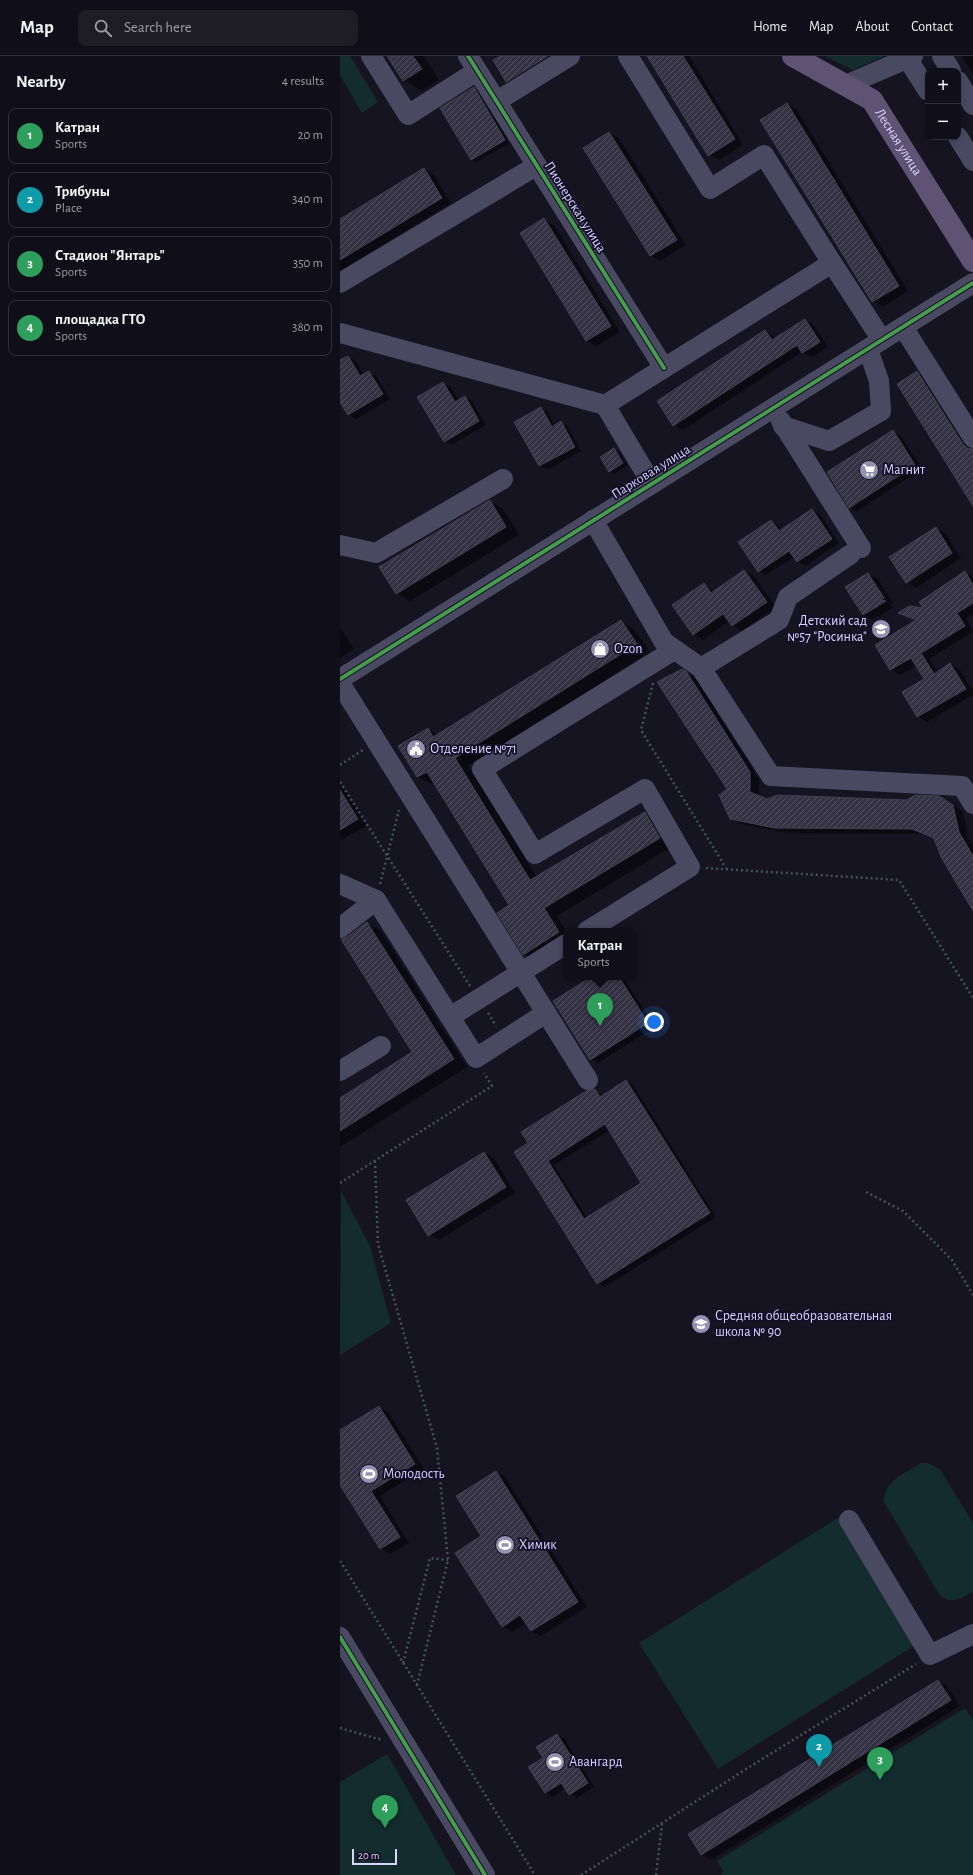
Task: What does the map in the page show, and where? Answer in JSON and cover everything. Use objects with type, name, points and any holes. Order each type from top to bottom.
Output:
[{"type":"main road","name":"Лесная улица","points":[[793,56],[872,100],[973,261]]},
{"type":"street","points":[[371,56],[408,115],[473,63]]},
{"type":"street","points":[[497,101],[570,56]]},
{"type":"street","points":[[628,56],[710,190],[764,155],[832,262],[875,344],[881,410],[829,441],[783,426]]},
{"type":"street","points":[[942,56],[949,68]]},
{"type":"street","points":[[846,85],[910,57],[925,85]]},
{"type":"street","name":"Пионерская улица","points":[[473,63],[536,166],[664,368]]},
{"type":"street","points":[[961,86],[973,105]]},
{"type":"street","points":[[960,140],[973,161]]},
{"type":"street","points":[[340,283],[536,166]]},
{"type":"street","points":[[605,406],[832,262]]},
{"type":"street","name":"Парковая улица","points":[[340,679],[973,283]]},
{"type":"street","points":[[903,327],[973,438]]},
{"type":"street","points":[[340,333],[605,406],[652,484]]},
{"type":"street","points":[[701,668],[779,620],[788,597],[856,551],[773,409]]},
{"type":"street","points":[[340,545],[376,554],[503,479]]},
{"type":"street","points":[[593,520],[664,642],[666,655]]},
{"type":"street","points":[[666,655],[701,668],[771,776],[962,786],[973,804]]},
{"type":"street","points":[[592,928],[690,867],[644,789],[535,854],[482,768],[666,655]]},
{"type":"street","points":[[340,683],[588,1080]]},
{"type":"street","points":[[340,884],[376,900],[476,1058],[546,1013]]},
{"type":"street","points":[[340,928],[376,900]]},
{"type":"street","points":[[450,1017],[563,946]]},
{"type":"street","points":[[340,1071],[381,1046]]},
{"type":"street","points":[[849,1520],[930,1655],[973,1634]]},
{"type":"street","points":[[340,1637],[485,1875]]},
{"type":"path","points":[[666,655],[641,730],[726,869]]},
{"type":"path","points":[[340,765],[377,742]]},
{"type":"path","points":[[340,782],[505,1040]]},
{"type":"path","points":[[376,900],[405,788]]},
{"type":"path","points":[[690,867],[899,880],[973,998]]},
{"type":"path","points":[[340,1183],[492,1086],[476,1058]]},
{"type":"path","points":[[375,1161],[378,1244],[437,1448],[448,1560],[417,1686]]},
{"type":"path","points":[[866,1192],[903,1211],[952,1260],[973,1296]]},
{"type":"path","points":[[403,1663],[430,1558],[448,1560]]},
{"type":"path","points":[[340,1562],[535,1875]]},
{"type":"path","points":[[581,1875],[751,1766],[930,1655]]},
{"type":"path","points":[[340,1728],[406,1746]]},
{"type":"path","points":[[656,1875],[662,1823]]},
{"type":"green space","points":[[340,56],[350,56],[378,102],[362,113],[340,75]]},
{"type":"green space","points":[[825,56],[885,56],[853,70]]},
{"type":"green space","points":[[341,1191],[370,1246],[391,1323],[340,1355]]},
{"type":"green space","points":[[921,1463],[928,1463],[940,1469],[973,1523],[973,1591],[956,1600],[947,1600],[939,1594],[884,1502],[887,1488],[891,1483],[902,1474]]},
{"type":"green space","points":[[838,1518],[917,1644],[718,1769],[639,1643]]},
{"type":"green space","points":[[965,1708],[973,1721],[973,1875],[721,1875],[723,1871],[717,1861]]},
{"type":"green space","points":[[387,1754],[456,1875],[340,1875],[340,1782]]},
{"type":"building","points":[[387,56],[413,56],[422,69],[403,81]]},
{"type":"building","points":[[500,56],[548,56],[506,82],[493,60]]},
{"type":"building","points":[[647,56],[683,56],[735,139],[708,156]]},
{"type":"building","points":[[474,87],[505,140],[471,160],[440,108]]},
{"type":"building","points":[[787,103],[899,286],[872,302],[760,120]]},
{"type":"building","points":[[609,132],[677,240],[650,256],[583,148]]},
{"type":"building","points":[[424,168],[442,198],[340,260],[340,219]]},
{"type":"building","points":[[544,218],[611,326],[586,341],[520,233]]},
{"type":"building","points":[[805,319],[820,342],[802,353],[797,345],[673,426],[657,401],[765,330],[772,340]]},
{"type":"building","points":[[348,356],[360,376],[369,371],[383,394],[348,415],[340,402],[340,360]]},
{"type":"building","points":[[917,371],[963,444],[967,448],[973,449],[973,506],[897,384]]},
{"type":"building","points":[[443,382],[455,402],[465,396],[479,421],[444,442],[417,397]]},
{"type":"building","points":[[541,407],[552,427],[561,421],[575,447],[539,466],[514,422]]},
{"type":"building","name":"Магнит","points":[[893,430],[915,465],[849,508],[827,472]]},
{"type":"building","points":[[614,448],[623,463],[609,472],[600,457]]},
{"type":"building","points":[[490,500],[506,527],[396,594],[379,567]]},
{"type":"building","points":[[812,509],[832,539],[797,562],[789,551],[758,572],[738,542],[771,520],[779,531]]},
{"type":"building","points":[[936,527],[952,553],[906,583],[889,557]]},
{"type":"building","points":[[744,570],[767,602],[732,626],[723,614],[693,635],[672,605],[704,583],[711,593]]},
{"type":"building","points":[[965,571],[973,585],[973,603],[957,613],[965,626],[921,653],[934,674],[950,663],[966,689],[917,717],[902,692],[924,679],[911,658],[890,670],[875,645],[916,620],[898,613],[909,606],[923,608],[919,602]]},
{"type":"building","points":[[868,573],[884,598],[880,600],[886,601],[863,615],[845,587]]},
{"type":"building","points":[[621,620],[637,644],[455,758],[530,880],[645,812],[660,838],[544,908],[559,932],[523,955],[497,913],[509,905],[427,772],[417,777],[398,746],[428,728],[433,737]]},
{"type":"building","points":[[682,669],[686,671],[750,772],[750,792],[767,799],[778,795],[906,800],[916,795],[939,796],[953,805],[959,832],[973,856],[973,911],[941,857],[934,838],[912,829],[775,828],[730,819],[719,795],[727,789],[657,682]]},
{"type":"building","points":[[340,790],[358,819],[340,830]]},
{"type":"building","points":[[367,922],[454,1059],[340,1131],[340,1098],[412,1052],[341,939],[347,937]]},
{"type":"building","points":[[586,980],[621,980],[648,1023],[590,1060],[553,1001]]},
{"type":"building","points":[[626,1080],[710,1213],[597,1284],[514,1152],[528,1143],[521,1132],[586,1091],[595,1089],[600,1097]],"holes":[[[605,1124],[641,1183],[584,1219],[548,1161]]]},
{"type":"building","points":[[484,1152],[506,1187],[428,1236],[406,1200]]},
{"type":"building","name":"Молодость","points":[[379,1406],[415,1464],[371,1491],[400,1537],[380,1549],[340,1485],[340,1430]]},
{"type":"building","name":"Химик","points":[[496,1471],[578,1602],[531,1631],[520,1615],[502,1627],[455,1553],[481,1536],[456,1496]]},
{"type":"building","points":[[938,1680],[951,1700],[701,1855],[688,1834]]},
{"type":"building","name":"Авангард","points":[[557,1734],[588,1783],[569,1795],[561,1783],[545,1793],[528,1767],[543,1758],[536,1747]]},
{"type":"cycle path","points":[[468,56],[664,368]]},
{"type":"cycle path","points":[[340,679],[973,283]]},
{"type":"cycle path","points":[[340,1637],[485,1875]]},
{"type":"place","name":"Магнит","points":[[869,470]]},
{"type":"place","name":"Детский сад №57 \"Росинка\"","points":[[881,629]]},
{"type":"place","name":"Ozon","points":[[600,649]]},
{"type":"place","name":"Отделение №71","points":[[416,749]]},
{"type":"place","name":"Катран","points":[[600,1026]]},
{"type":"place","name":"Средняя общеобразовательная школа № 90","points":[[701,1324]]},
{"type":"place","name":"Молодость","points":[[369,1474]]},
{"type":"place","name":"Химик","points":[[505,1545]]},
{"type":"place","name":"Авангард","points":[[555,1762]]},
{"type":"place","name":"Трибуны","points":[[819,1767]]},
{"type":"place","name":"Стадион \"Янтарь\"","points":[[880,1780]]},
{"type":"place","name":"площадка ГТО","points":[[385,1828]]}]
